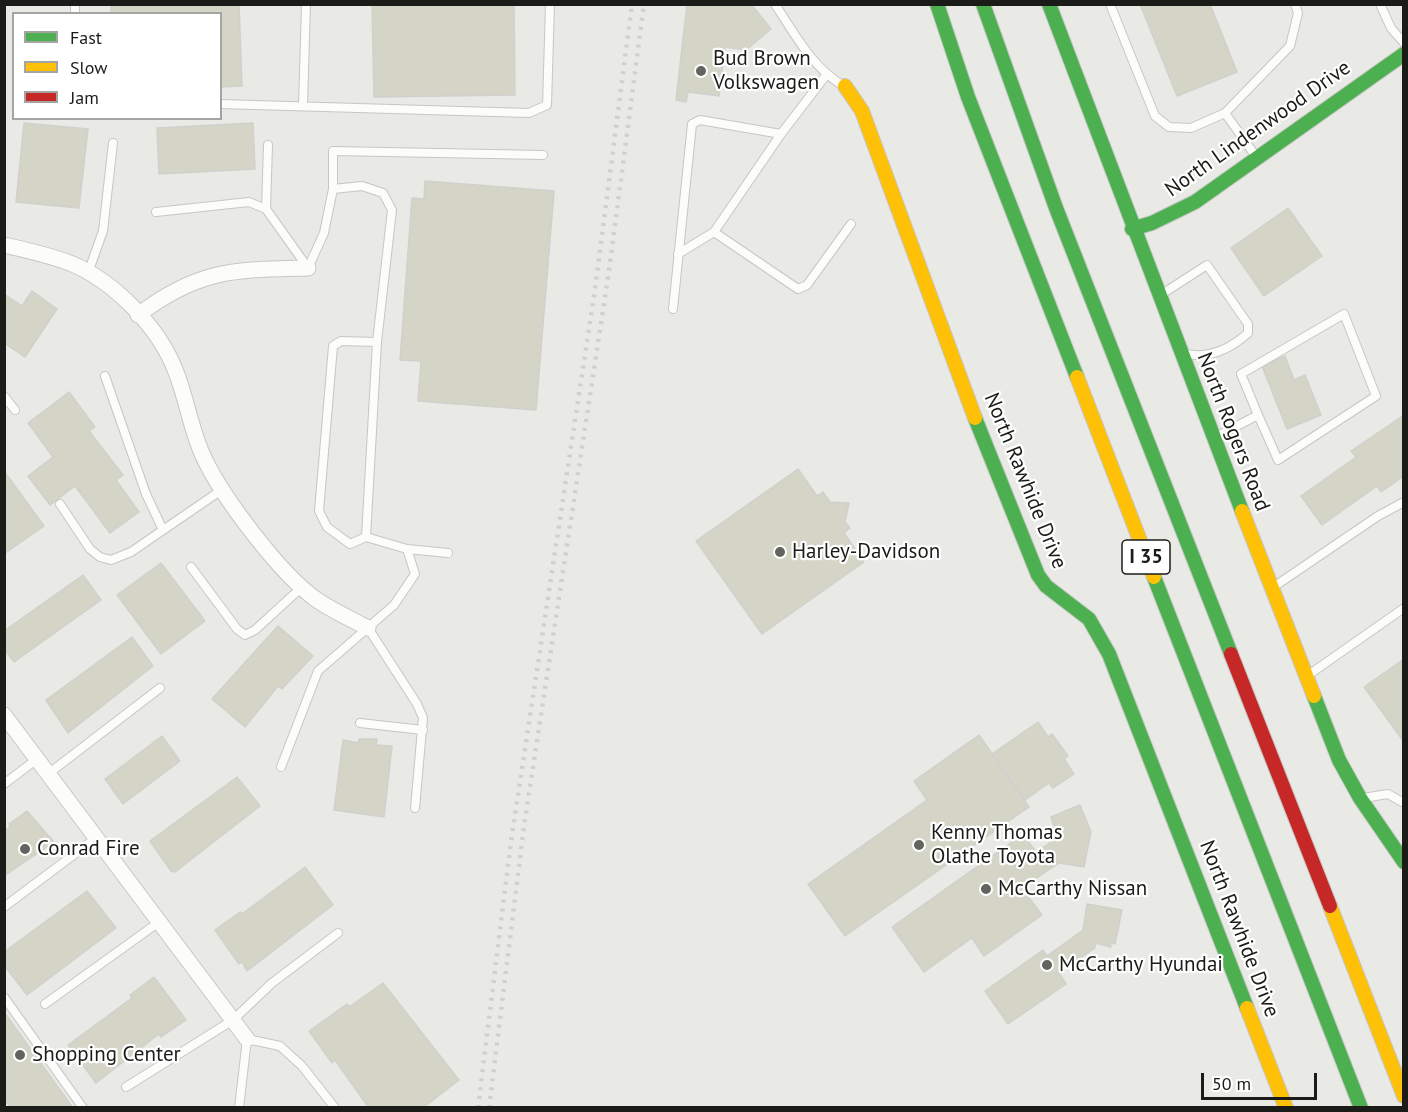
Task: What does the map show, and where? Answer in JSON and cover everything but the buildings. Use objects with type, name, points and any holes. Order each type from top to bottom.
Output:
[{"type":"main road","name":"I 35","points":[[937,4],[968,97],[1004,191],[1361,1107]]},
{"type":"main road","name":"I 35","points":[[982,4],[1056,208],[1404,1096]]},
{"type":"main road","name":"North Rogers Road","points":[[1049,4],[1179,352],[1339,760],[1360,798],[1404,862]]},
{"type":"main road","name":"North Lindenwood Drive","points":[[1132,229],[1179,212],[1404,54]]},
{"type":"main road","name":"North Rawhide Drive","points":[[845,86],[862,111],[978,426],[1038,576],[1046,586],[1089,619],[1109,654],[1286,1107]]},
{"type":"street","points":[[4,244],[71,264],[88,273],[118,295],[138,315],[159,341],[175,369],[204,458],[223,489],[279,565],[316,599],[368,628]]},
{"type":"street","points":[[138,315],[177,288],[198,279],[242,270],[308,268]]},
{"type":"street","points":[[4,715],[247,1039]]},
{"type":"lane","points":[[303,106],[306,4]]},
{"type":"lane","points":[[222,104],[529,112],[547,105],[550,4]]},
{"type":"lane","points":[[775,4],[796,36],[827,74],[845,86]]},
{"type":"lane","points":[[1110,4],[1155,116],[1169,127],[1191,128],[1225,113],[1290,46],[1298,13],[1296,4]]},
{"type":"lane","points":[[1380,4],[1391,28],[1404,43]]},
{"type":"lane","points":[[678,254],[714,232],[781,134],[827,74]]},
{"type":"lane","points":[[1225,113],[1257,158]]},
{"type":"lane","points":[[673,309],[692,124],[700,120],[781,134]]},
{"type":"lane","points":[[88,273],[103,231],[113,143]]},
{"type":"lane","points":[[266,209],[268,145]]},
{"type":"lane","points":[[156,212],[249,202],[266,209],[308,268],[324,233],[333,189],[333,151],[543,155]]},
{"type":"lane","points":[[333,189],[362,186],[372,189],[383,193],[392,210],[377,342],[366,537]]},
{"type":"lane","points":[[714,232],[798,289],[807,285],[851,224]]},
{"type":"lane","points":[[1158,296],[1207,265],[1248,324],[1248,333],[1234,345],[1214,354],[1194,356],[1179,352]]},
{"type":"lane","points":[[1344,314],[1376,396],[1278,460],[1258,415],[1240,374],[1344,314]]},
{"type":"lane","points":[[377,342],[340,341],[333,346],[319,511],[327,527],[350,544],[366,537],[407,549],[448,553]]},
{"type":"lane","points":[[105,376],[146,494],[163,530]]},
{"type":"lane","points":[[4,396],[15,410]]},
{"type":"lane","points":[[1212,438],[1258,415]]},
{"type":"lane","points":[[60,504],[90,549],[100,557],[111,560],[131,552],[223,489]]},
{"type":"lane","points":[[1271,589],[1378,516],[1404,502]]},
{"type":"lane","points":[[281,767],[318,671],[394,605],[415,574],[407,549]]},
{"type":"lane","points":[[191,567],[237,629],[244,635],[255,630],[302,587]]},
{"type":"lane","points":[[1306,676],[1404,608]]},
{"type":"lane","points":[[368,628],[417,704],[423,718],[415,808]]},
{"type":"lane","points":[[48,774],[160,688]]},
{"type":"lane","points":[[360,723],[423,730]]},
{"type":"lane","points":[[4,784],[37,759]]},
{"type":"lane","points":[[1360,798],[1388,794],[1404,803]]},
{"type":"lane","points":[[4,907],[96,838]]},
{"type":"lane","points":[[45,1004],[159,922]]},
{"type":"lane","points":[[126,1087],[233,1020],[272,983],[338,933]]},
{"type":"lane","points":[[4,997],[83,1107]]},
{"type":"lane","points":[[239,1107],[247,1039],[280,1046],[302,1066],[335,1107]]},
{"type":"railway","points":[[478,1108],[511,841],[595,289],[632,4]]},
{"type":"railway","points":[[489,1108],[524,826],[608,278],[644,4]]},
{"type":"traffic: fast","points":[[937,4],[968,97],[1077,377]]},
{"type":"traffic: fast","points":[[983,4],[1056,208],[1231,654]]},
{"type":"traffic: fast","points":[[1049,4],[1242,511]]},
{"type":"traffic: fast","points":[[1132,229],[1152,223],[1195,202],[1404,54]]},
{"type":"traffic: fast","points":[[975,418],[1038,575],[1046,586],[1089,619],[1109,654],[1247,1008]]},
{"type":"traffic: fast","points":[[1154,577],[1361,1108]]},
{"type":"traffic: fast","points":[[1314,696],[1339,760],[1360,798],[1404,862]]},
{"type":"traffic: slow","points":[[845,86],[862,111],[975,418]]},
{"type":"traffic: slow","points":[[1077,377],[1154,577]]},
{"type":"traffic: slow","points":[[1242,511],[1314,696]]},
{"type":"traffic: slow","points":[[1330,906],[1404,1096]]},
{"type":"traffic: slow","points":[[1247,1008],[1286,1108]]},
{"type":"traffic: jam","points":[[1231,654],[1330,906]]},
{"type":"place","name":"Bud Brown Volkswagen","points":[[701,71]]},
{"type":"place","name":"Harley-Davidson","points":[[780,552]]},
{"type":"place","name":"Kenny Thomas Olathe Toyota","points":[[919,845]]},
{"type":"place","name":"Conrad Fire","points":[[25,849]]},
{"type":"place","name":"McCarthy Nissan","points":[[986,889]]},
{"type":"place","name":"McCarthy Hyundai","points":[[1047,965]]},
{"type":"place","name":"Shopping Center","points":[[20,1055]]}]
